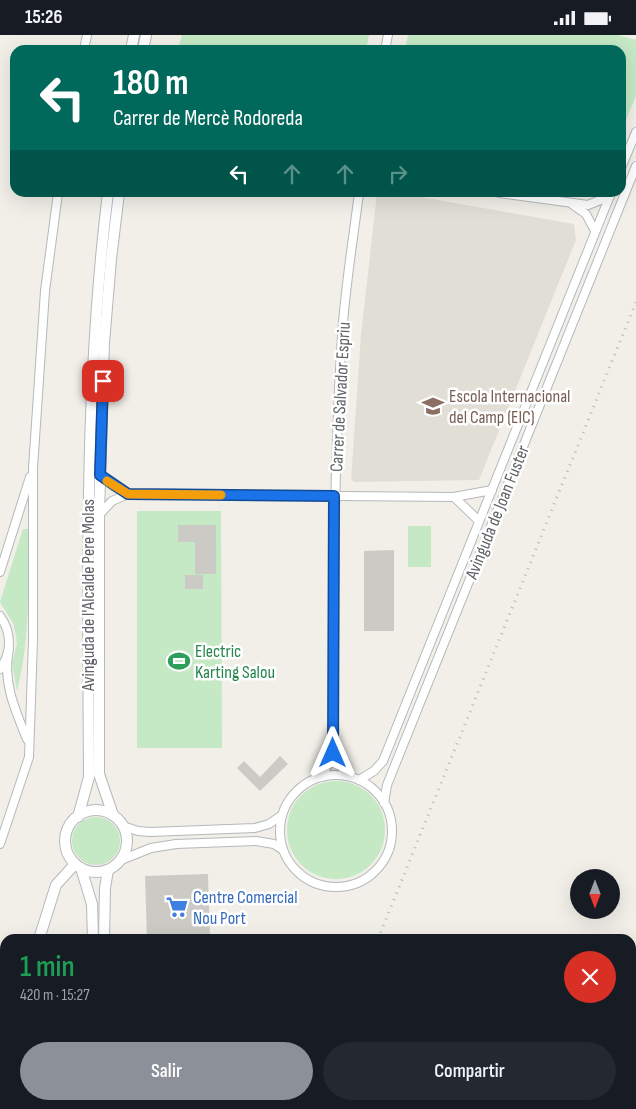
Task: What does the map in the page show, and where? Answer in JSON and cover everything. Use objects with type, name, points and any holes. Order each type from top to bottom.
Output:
[{"type":"street","points":[[626,156],[636,132]]},
{"type":"street","name":"Avinguda de Joan Fuster","points":[[626,191],[636,166]]},
{"type":"street","points":[[0,844],[29,757],[33,639],[33,468],[45,291],[57,197]]},
{"type":"street","name":"Avinguda de l'Alcalde Pere Molas","points":[[78,817],[89,777],[88,464],[93,341],[108,197]]},
{"type":"street","name":"Avinguda de l'Alcalde Pere Molas","points":[[113,815],[99,774],[98,515],[105,334],[119,197]]},
{"type":"street","name":"Carrer de Salvador Espriu","points":[[322,777],[333,753],[334,496],[342,333],[358,197]]},
{"type":"street","points":[[527,197],[594,205],[606,197]]},
{"type":"street","name":"Avinguda de Joan Fuster","points":[[359,780],[374,771],[383,761],[610,197]]},
{"type":"street","name":"Avinguda de Joan Fuster","points":[[384,803],[390,779],[624,197]]},
{"type":"street","points":[[568,203],[586,215],[595,231]]},
{"type":"street","points":[[0,573],[33,468]]},
{"type":"street","points":[[100,475],[128,494]]},
{"type":"street","points":[[98,515],[112,501],[128,494],[454,497],[492,489]]},
{"type":"street","points":[[454,497],[478,521]]},
{"type":"street","points":[[0,616],[9,636],[6,668],[13,705],[29,744]]},
{"type":"street","points":[[0,669],[9,649]]},
{"type":"street","points":[[333,753],[347,776]]},
{"type":"street","points":[[78,866],[92,872],[108,870],[121,860],[151,848],[176,844],[256,841],[274,844],[283,850],[293,866],[316,883],[334,886],[358,882],[371,874],[381,863],[389,847],[392,829],[384,803],[374,790],[359,780],[347,776],[322,777],[300,788],[289,800],[282,815],[280,826],[283,850]]},
{"type":"street","points":[[93,934],[92,904],[78,866],[68,853],[65,838],[68,829],[78,817],[98,811],[113,815],[123,826],[127,843],[121,860]]},
{"type":"street","points":[[123,826],[143,832],[255,828],[269,824],[282,815]]},
{"type":"street","points":[[41,934],[56,885],[78,866]]},
{"type":"street","points":[[104,934],[105,887],[108,870]]},
{"type":"shaded area","name":"Escola Internacional del Camp (EIC)","points":[[377,197],[421,197],[574,224],[576,240],[479,480],[354,482],[351,479],[361,335]]},
{"type":"green space","points":[[182,35],[369,35],[367,45],[179,45]]},
{"type":"green space","points":[[408,35],[618,35],[636,40],[636,96],[626,120],[626,45],[406,45]]},
{"type":"green space","name":"Electric Karting Salou","points":[[137,511],[221,511],[222,748],[137,748]]},
{"type":"green space","points":[[408,526],[431,526],[431,567],[408,567]]},
{"type":"green space","points":[[23,529],[28,529],[28,610],[25,651],[17,691],[12,663],[17,644],[16,635],[13,623],[0,602]]},
{"type":"green space","points":[[336,781],[355,785],[371,795],[381,811],[385,830],[381,849],[371,865],[355,875],[336,879],[317,875],[301,865],[291,849],[287,830],[291,811],[301,795],[317,785]]},
{"type":"green space","points":[[91,817],[101,817],[113,824],[120,836],[120,846],[113,858],[101,865],[91,865],[83,861],[76,854],[72,846],[72,836],[76,828],[83,821]]},
{"type":"building","points":[[178,525],[216,525],[216,574],[195,574],[195,542],[178,542]]},
{"type":"building","points":[[394,550],[394,631],[364,631],[364,551]]},
{"type":"building","points":[[185,575],[203,575],[203,589],[185,589]]},
{"type":"building","points":[[280,756],[288,764],[260,791],[237,768],[244,761],[260,777]]},
{"type":"building","name":"Centre Comercial Nou Port","points":[[208,874],[210,934],[147,934],[145,876]]},
{"type":"railway","points":[[380,934],[636,302]]},
{"type":"slow traffic","points":[[107,481],[128,494],[221,495]]},
{"type":"place","name":"Escola Internacional del Camp (EIC)","points":[[433,406]]},
{"type":"place","name":"Electric Karting Salou","points":[[179,661]]},
{"type":"place","name":"Centre Comercial Nou Port","points":[[177,907]]},
{"type":"route","points":[[103,381],[100,475],[113,486],[128,494],[334,496],[333,753]]}]
